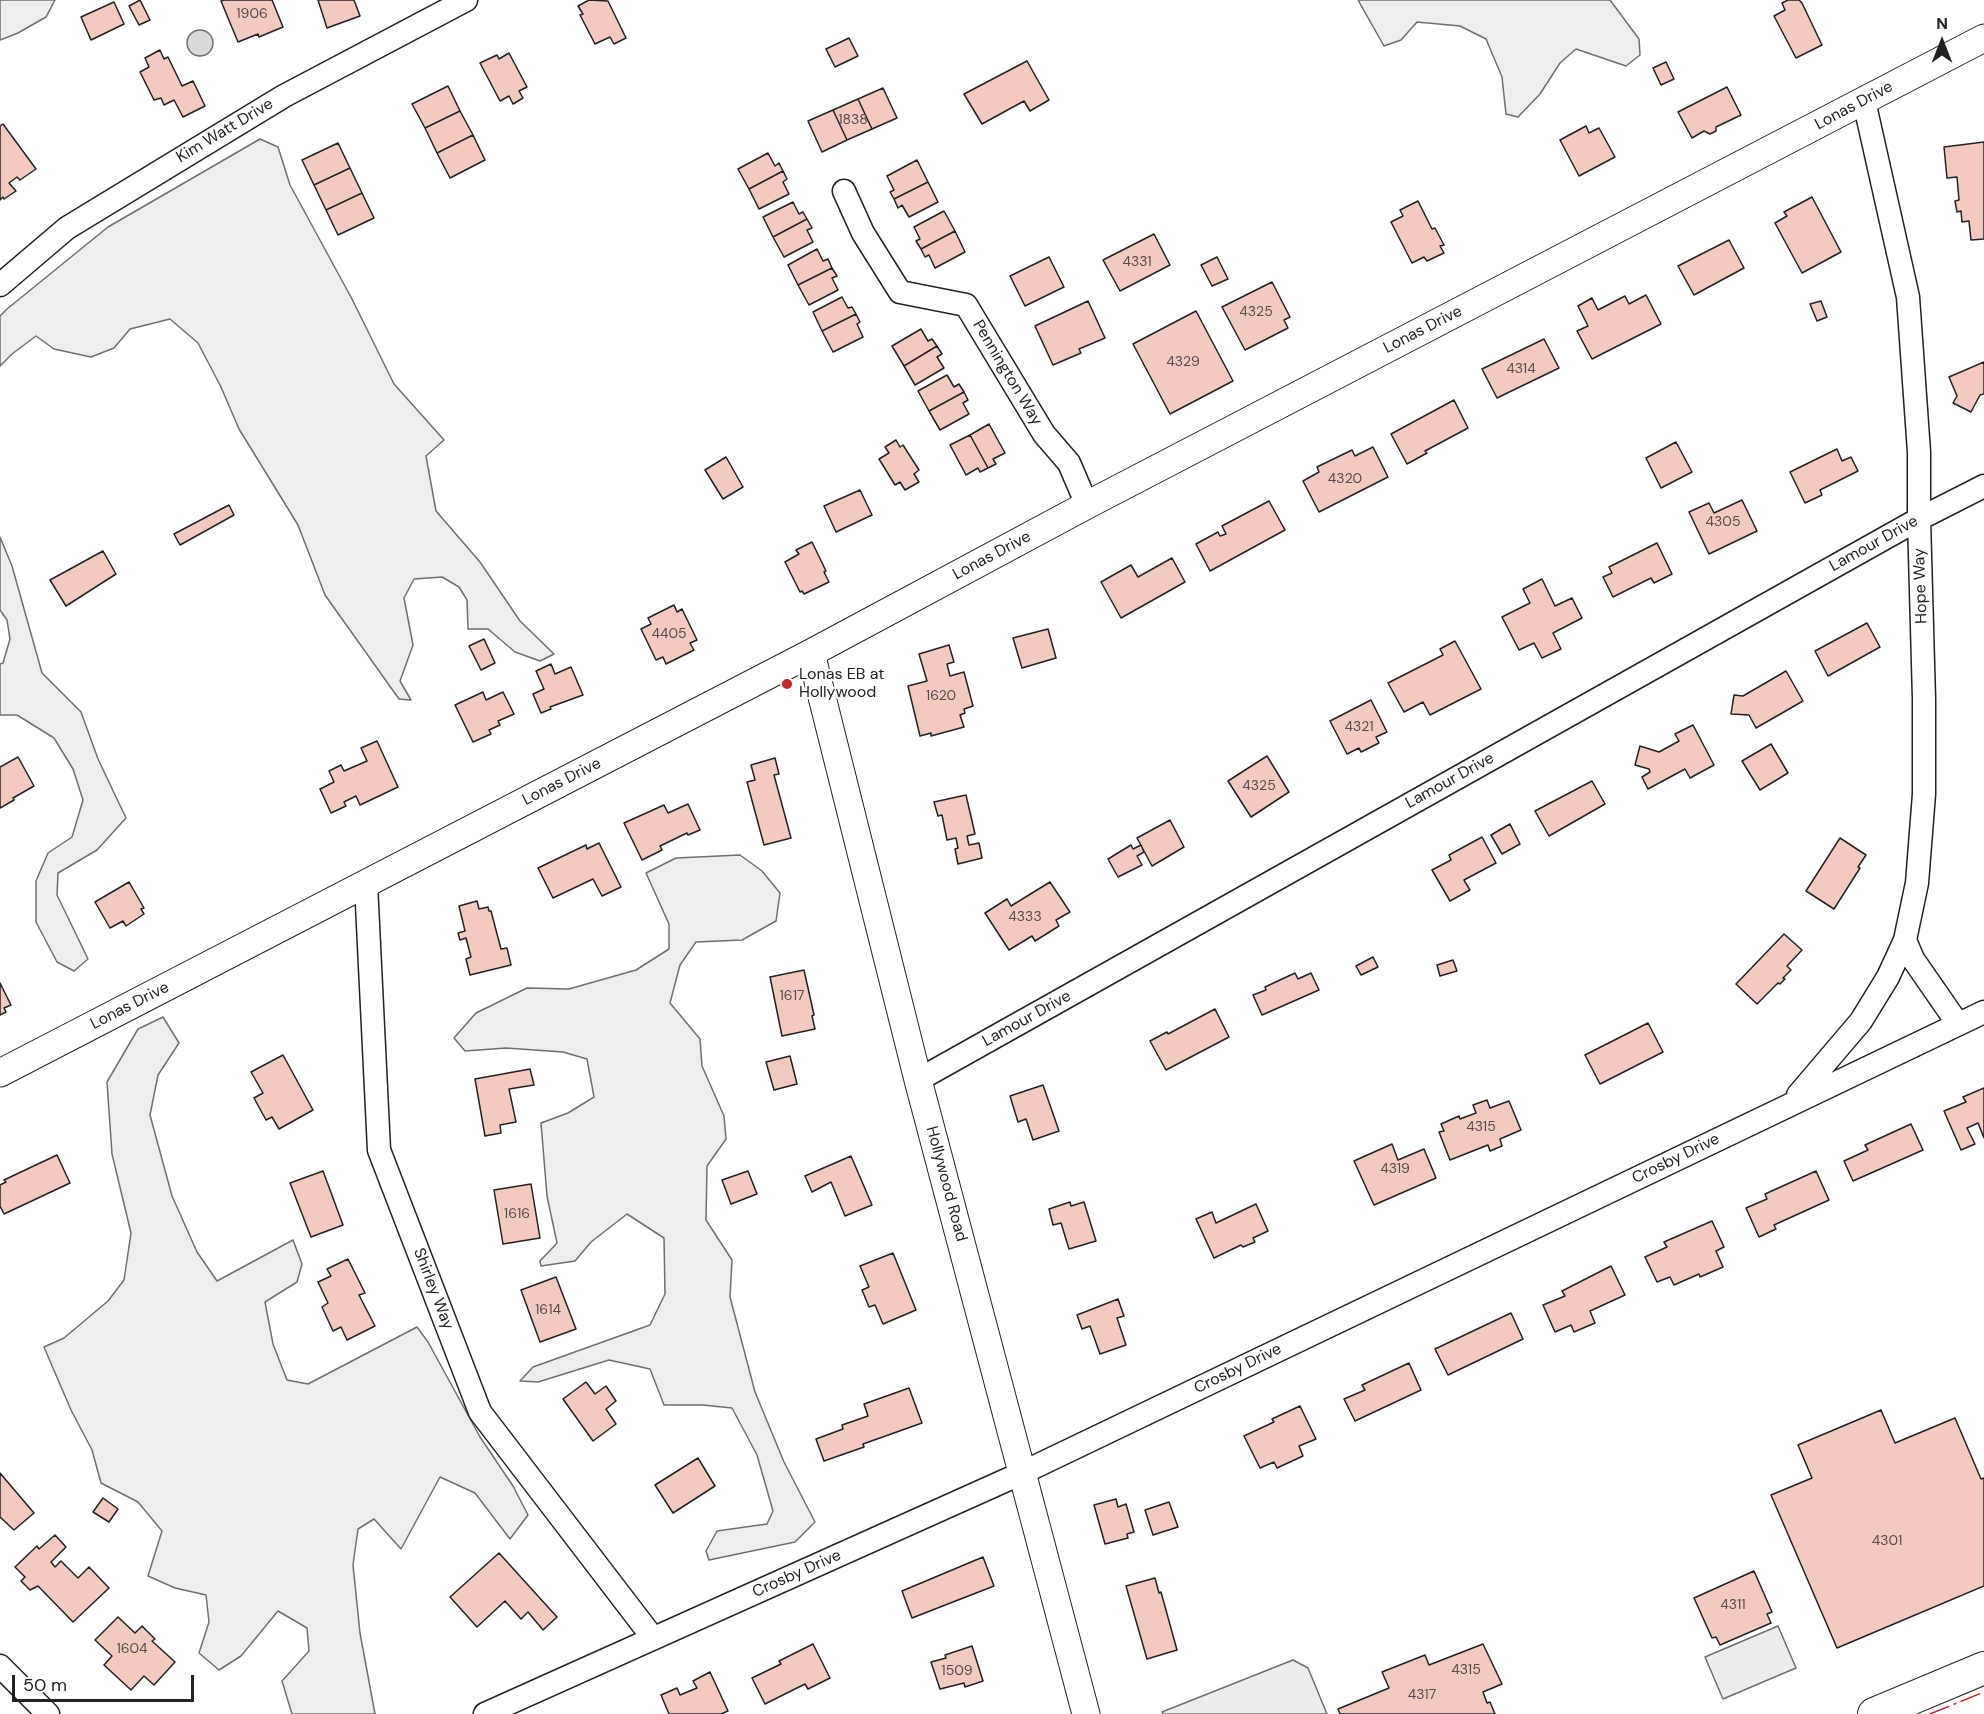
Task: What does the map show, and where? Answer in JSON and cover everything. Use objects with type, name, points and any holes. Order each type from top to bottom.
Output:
[{"type":"main road","points":[[1874,1714],[1984,1668]]},
{"type":"street","name":"Kim Watt Drive","points":[[0,285],[67,228],[284,96],[466,0]]},
{"type":"street","name":"Lonas Drive","points":[[0,1073],[811,653],[1087,505],[1984,38]]},
{"type":"street","name":"Hope Way","points":[[1790,1104],[1861,1021],[1888,977],[1905,940],[1917,883],[1924,794],[1919,452],[1908,297],[1864,101]]},
{"type":"street","name":"Pennington Way","points":[[844,191],[863,233],[900,292],[966,304],[1044,434],[1069,464],[1087,505]]},
{"type":"street","name":"Lamour Drive","points":[[918,1080],[1919,519],[1984,486]]},
{"type":"street","name":"Hollywood Road","points":[[811,653],[918,1080],[1086,1714]]},
{"type":"street","name":"Shirley Way","points":[[366,884],[380,1150],[480,1413],[653,1638]]},
{"type":"street","points":[[1905,940],[1913,959],[1958,1024]]},
{"type":"street","name":"Crosby Drive","points":[[485,1714],[1022,1473],[1984,1012]]},
{"type":"street","points":[[0,1666],[48,1714]]},
{"type":"shaded area","points":[[0,0],[55,0],[46,17],[0,40]]},
{"type":"shaded area","points":[[1358,0],[1610,0],[1639,39],[1640,55],[1626,66],[1576,49],[1560,63],[1540,94],[1518,117],[1506,114],[1502,77],[1486,39],[1460,26],[1417,22],[1401,40],[1384,46]]},
{"type":"shaded area","points":[[200,30],[209,34],[213,43],[209,52],[200,56],[191,52],[187,43],[191,34]]},
{"type":"shaded area","points":[[260,139],[278,147],[290,185],[352,299],[394,384],[444,440],[426,456],[436,511],[480,562],[520,621],[554,654],[540,661],[515,652],[488,629],[468,629],[467,600],[459,587],[442,577],[414,579],[404,598],[413,645],[400,681],[411,700],[399,699],[325,595],[298,525],[239,429],[221,387],[198,343],[170,319],[130,329],[114,348],[91,357],[54,349],[36,336],[0,366],[0,316],[7,309],[108,227]]},
{"type":"shaded area","points":[[0,537],[12,566],[42,673],[81,712],[98,759],[126,818],[97,850],[58,873],[57,895],[88,959],[74,971],[57,962],[36,922],[36,881],[48,853],[72,837],[83,800],[73,769],[54,738],[17,715],[0,715],[0,664],[3,663],[10,639],[7,620],[0,610]]},
{"type":"shaded area","points":[[740,855],[762,871],[780,893],[776,921],[742,940],[696,942],[680,965],[670,1003],[700,1039],[702,1066],[724,1116],[726,1139],[707,1166],[706,1220],[732,1260],[730,1297],[755,1392],[784,1462],[815,1522],[795,1542],[709,1560],[706,1551],[717,1531],[767,1524],[773,1511],[757,1455],[732,1408],[664,1405],[650,1369],[609,1360],[538,1382],[520,1381],[533,1367],[650,1325],[665,1294],[664,1238],[627,1214],[591,1242],[575,1261],[541,1266],[540,1261],[557,1243],[547,1196],[541,1123],[568,1113],[594,1097],[587,1059],[563,1052],[506,1048],[465,1051],[454,1038],[476,1013],[527,988],[569,989],[636,970],[669,949],[669,924],[646,873],[676,858]]},
{"type":"shaded area","points":[[163,1017],[179,1043],[158,1075],[150,1115],[172,1196],[197,1252],[217,1281],[293,1240],[302,1264],[297,1282],[265,1302],[273,1344],[287,1380],[308,1384],[417,1327],[428,1342],[480,1437],[513,1486],[528,1515],[510,1539],[475,1493],[440,1477],[401,1549],[374,1519],[358,1529],[353,1565],[360,1633],[375,1714],[292,1714],[282,1681],[309,1651],[307,1628],[278,1611],[241,1656],[219,1670],[199,1653],[209,1622],[206,1595],[175,1588],[148,1576],[162,1531],[138,1502],[101,1483],[92,1450],[71,1410],[44,1347],[64,1338],[108,1301],[124,1280],[131,1233],[112,1154],[107,1082],[138,1029]]},
{"type":"shaded area","points":[[1778,1626],[1796,1668],[1723,1699],[1705,1657]]},
{"type":"shaded area","points":[[1293,1660],[1308,1668],[1327,1714],[1163,1714],[1162,1712]]},
{"type":"building","points":[[140,0],[150,20],[139,25],[129,6]]},
{"type":"building","points":[[272,0],[283,27],[259,37],[258,34],[238,42],[221,1]]},
{"type":"building","points":[[318,0],[354,0],[360,16],[327,28]]},
{"type":"building","points":[[589,0],[608,1],[626,38],[614,44],[610,37],[595,44],[580,15],[583,14],[578,6]]},
{"type":"building","points":[[1788,0],[1799,0],[1802,3],[1822,45],[1796,58],[1774,16],[1785,10],[1782,3]]},
{"type":"building","points":[[114,2],[124,24],[91,40],[81,17]]},
{"type":"building","points":[[849,38],[858,56],[835,67],[826,49]]},
{"type":"building","points":[[160,50],[164,59],[168,57],[182,86],[193,81],[205,106],[183,117],[174,100],[164,105],[161,98],[154,100],[140,72],[149,67],[145,58]]},
{"type":"building","points":[[509,53],[527,87],[519,91],[523,98],[513,104],[509,96],[500,101],[480,63],[497,55],[499,59]]},
{"type":"building","points":[[1027,61],[1049,100],[1030,111],[1024,101],[982,124],[964,94]]},
{"type":"building","points":[[1666,62],[1674,79],[1661,85],[1653,68]]},
{"type":"building","points":[[448,86],[460,111],[425,128],[412,104]]},
{"type":"building","points":[[1727,87],[1741,115],[1716,127],[1716,131],[1710,134],[1704,131],[1692,138],[1678,112]]},
{"type":"building","points":[[883,88],[897,118],[872,129],[858,99]]},
{"type":"building","points":[[858,99],[872,129],[847,140],[833,110]]},
{"type":"building","points":[[833,110],[847,140],[822,152],[808,121]]},
{"type":"building","points":[[460,111],[473,135],[437,153],[425,128]]},
{"type":"building","points":[[3,124],[36,169],[20,180],[17,177],[9,183],[16,191],[0,200],[0,126]]},
{"type":"building","points":[[1586,126],[1589,133],[1599,128],[1615,157],[1579,176],[1560,140]]},
{"type":"building","points":[[473,135],[485,160],[450,178],[437,153]]},
{"type":"building","points":[[1984,142],[1984,239],[1971,240],[1969,221],[1962,222],[1961,211],[1957,212],[1955,201],[1959,200],[1957,177],[1947,178],[1944,147]]},
{"type":"building","points":[[338,143],[350,168],[314,185],[302,160]]},
{"type":"building","points":[[768,153],[775,166],[779,163],[783,171],[749,189],[738,169]]},
{"type":"building","points":[[917,160],[928,182],[894,199],[890,192],[894,190],[887,176]]},
{"type":"building","points":[[350,168],[362,193],[326,210],[314,185]]},
{"type":"building","points":[[783,171],[787,179],[783,182],[789,194],[759,209],[749,189]]},
{"type":"building","points":[[928,182],[938,202],[909,217],[902,205],[898,208],[894,199]]},
{"type":"building","points":[[362,193],[374,218],[338,235],[326,210]]},
{"type":"building","points":[[1812,197],[1841,252],[1802,273],[1775,223],[1787,216],[1784,212]]},
{"type":"building","points":[[1418,201],[1432,229],[1435,228],[1444,245],[1440,246],[1444,253],[1427,261],[1424,257],[1412,263],[1391,222],[1403,216],[1400,210]]},
{"type":"building","points":[[793,202],[799,214],[803,212],[807,219],[773,237],[763,217]]},
{"type":"building","points":[[944,211],[955,231],[921,249],[916,241],[920,239],[914,227]]},
{"type":"building","points":[[807,219],[812,228],[807,230],[813,242],[784,257],[773,237]]},
{"type":"building","points":[[955,231],[965,252],[935,268],[929,255],[925,257],[921,249]]},
{"type":"building","points":[[1154,234],[1170,265],[1120,291],[1103,260]]},
{"type":"building","points":[[1729,240],[1744,268],[1694,295],[1678,266]]},
{"type":"building","points":[[817,249],[823,261],[828,259],[832,268],[798,285],[788,265]]},
{"type":"building","points":[[1049,257],[1064,287],[1025,306],[1010,276]]},
{"type":"building","points":[[1217,257],[1228,279],[1212,286],[1201,265]]},
{"type":"building","points":[[832,268],[837,276],[832,278],[838,290],[809,305],[798,285]]},
{"type":"building","points":[[1272,282],[1290,317],[1284,320],[1288,328],[1245,350],[1222,307]]},
{"type":"building","points":[[1646,295],[1661,324],[1592,359],[1577,331],[1588,326],[1578,306],[1592,298],[1598,310],[1625,296],[1629,304]]},
{"type":"building","points":[[842,297],[848,308],[852,307],[856,314],[822,331],[813,312]]},
{"type":"building","points":[[1088,301],[1105,338],[1079,349],[1081,353],[1053,365],[1035,326]]},
{"type":"building","points":[[1821,301],[1827,317],[1817,321],[1810,304]]},
{"type":"building","points":[[1196,311],[1233,381],[1170,414],[1133,344]]},
{"type":"building","points":[[856,314],[860,322],[857,324],[863,337],[833,352],[822,331]]},
{"type":"building","points":[[921,329],[928,341],[932,339],[937,346],[904,366],[892,346]]},
{"type":"building","points":[[1544,339],[1559,368],[1497,398],[1482,369]]},
{"type":"building","points":[[937,346],[942,354],[937,357],[944,368],[915,385],[904,366]]},
{"type":"building","points":[[1984,362],[1984,394],[1980,395],[1971,412],[1953,403],[1957,396],[1949,377]]},
{"type":"building","points":[[947,375],[954,387],[959,384],[964,392],[929,411],[918,391]]},
{"type":"building","points":[[964,392],[968,400],[963,403],[969,414],[940,430],[929,411]]},
{"type":"building","points":[[1454,400],[1468,428],[1425,451],[1427,453],[1407,464],[1391,434]]},
{"type":"building","points":[[989,424],[1005,453],[993,459],[996,464],[988,468],[970,435]]},
{"type":"building","points":[[970,435],[988,468],[980,472],[978,468],[966,475],[950,445]]},
{"type":"building","points":[[896,440],[900,447],[903,445],[919,470],[914,474],[919,482],[905,490],[900,482],[895,485],[879,459],[889,453],[885,447]]},
{"type":"building","points":[[1676,442],[1692,472],[1661,488],[1646,458]]},
{"type":"building","points":[[1373,447],[1388,477],[1319,512],[1303,481],[1319,472],[1317,467],[1352,450],[1355,456]]},
{"type":"building","points":[[1837,449],[1842,461],[1851,457],[1858,471],[1820,490],[1822,495],[1805,503],[1790,472]]},
{"type":"building","points":[[726,457],[743,487],[723,499],[705,470]]},
{"type":"building","points":[[860,490],[872,515],[836,532],[824,506]]},
{"type":"building","points":[[1742,500],[1757,531],[1709,554],[1689,512],[1709,503],[1714,513]]},
{"type":"building","points":[[1269,501],[1285,530],[1210,571],[1196,544],[1218,532],[1220,536],[1226,534],[1222,526]]},
{"type":"building","points":[[229,505],[234,515],[180,545],[174,534]]},
{"type":"building","points":[[812,542],[829,582],[804,594],[800,592],[785,562],[799,554],[796,550]]},
{"type":"building","points":[[1657,543],[1672,574],[1654,583],[1651,578],[1613,597],[1603,577],[1612,573],[1609,567]]},
{"type":"building","points":[[103,551],[116,574],[66,606],[50,580]]},
{"type":"building","points":[[1172,558],[1185,582],[1121,618],[1101,582],[1131,565],[1138,577]]},
{"type":"building","points":[[1542,579],[1555,606],[1572,598],[1582,618],[1553,633],[1561,649],[1542,658],[1534,643],[1519,650],[1502,617],[1530,603],[1523,589]]},
{"type":"building","points":[[674,605],[677,612],[682,609],[697,640],[690,643],[694,650],[666,664],[663,657],[656,660],[641,629],[651,624],[648,618]]},
{"type":"building","points":[[1867,623],[1880,647],[1828,676],[1815,651]]},
{"type":"building","points":[[1048,629],[1056,658],[1022,668],[1013,638]]},
{"type":"building","points":[[484,639],[495,663],[481,670],[469,646]]},
{"type":"building","points":[[1455,641],[1481,689],[1430,715],[1423,702],[1404,712],[1388,683],[1443,655],[1440,649]]},
{"type":"building","points":[[949,645],[954,662],[947,664],[950,676],[964,672],[973,706],[964,709],[965,713],[960,715],[964,727],[931,736],[931,733],[920,736],[908,686],[927,681],[919,654]]},
{"type":"building","points":[[551,664],[555,674],[571,667],[583,695],[550,707],[551,709],[541,713],[533,694],[544,689],[536,671]]},
{"type":"building","points":[[1786,671],[1803,701],[1756,728],[1749,715],[1731,714],[1734,695],[1743,696]]},
{"type":"building","points":[[483,692],[486,700],[503,692],[514,714],[498,721],[500,725],[489,730],[491,734],[473,742],[455,705]]},
{"type":"building","points":[[1371,700],[1387,732],[1376,737],[1379,743],[1361,752],[1359,748],[1347,754],[1330,721]]},
{"type":"building","points":[[1693,725],[1714,765],[1690,778],[1685,769],[1648,789],[1642,777],[1650,772],[1649,769],[1635,765],[1640,746],[1659,752],[1679,741],[1675,734]]},
{"type":"building","points":[[377,741],[398,787],[360,805],[356,796],[344,802],[346,806],[331,813],[320,789],[334,782],[329,771],[341,765],[344,771],[367,761],[361,748]]},
{"type":"building","points":[[1771,744],[1788,773],[1760,790],[1742,761]]},
{"type":"building","points":[[1267,756],[1289,792],[1251,817],[1228,781]]},
{"type":"building","points":[[18,757],[34,786],[0,808],[0,767]]},
{"type":"building","points":[[775,758],[779,774],[774,775],[791,838],[764,845],[747,782],[755,780],[751,765]]},
{"type":"building","points":[[1592,781],[1605,804],[1549,836],[1535,811]]},
{"type":"building","points":[[966,795],[975,834],[967,836],[969,845],[979,843],[982,858],[958,864],[955,849],[958,848],[956,838],[947,840],[942,815],[938,816],[934,802]]},
{"type":"building","points":[[688,804],[700,830],[688,835],[687,833],[660,846],[662,850],[642,860],[624,823],[664,805],[668,813]]},
{"type":"building","points":[[1170,820],[1184,847],[1152,866],[1137,838]]},
{"type":"building","points":[[1510,824],[1520,844],[1502,854],[1491,835]]},
{"type":"building","points":[[1482,837],[1496,863],[1464,880],[1470,890],[1450,901],[1432,870],[1451,860],[1449,855]]},
{"type":"building","points":[[1840,838],[1866,855],[1834,909],[1806,891]]},
{"type":"building","points":[[599,843],[621,887],[602,896],[593,879],[553,898],[538,868],[586,845],[587,849]]},
{"type":"building","points":[[1131,845],[1133,849],[1141,845],[1144,852],[1137,856],[1142,865],[1118,877],[1108,859]]},
{"type":"building","points":[[129,882],[144,908],[141,909],[144,914],[126,926],[123,921],[110,928],[95,902]]},
{"type":"building","points":[[1050,882],[1070,912],[1056,920],[1059,926],[1035,941],[1032,936],[1009,950],[985,913],[1007,899],[1011,906]]},
{"type":"building","points":[[477,901],[479,909],[488,907],[491,911],[501,949],[507,948],[511,965],[470,975],[466,959],[471,957],[466,938],[460,940],[458,933],[465,931],[459,906]]},
{"type":"building","points":[[1784,934],[1802,950],[1787,966],[1791,970],[1783,978],[1785,979],[1757,1004],[1736,984]]},
{"type":"building","points":[[1373,957],[1378,967],[1361,975],[1356,966]]},
{"type":"building","points":[[1453,960],[1457,971],[1440,976],[1437,965]]},
{"type":"building","points":[[804,970],[815,1029],[782,1036],[770,977]]},
{"type":"building","points":[[1295,973],[1298,979],[1311,973],[1319,990],[1262,1015],[1253,995]]},
{"type":"building","points":[[0,983],[11,1005],[4,1008],[6,1012],[0,1015]]},
{"type":"building","points":[[1215,1009],[1229,1037],[1166,1070],[1150,1041]]},
{"type":"building","points":[[1648,1023],[1663,1052],[1600,1084],[1585,1055]]},
{"type":"building","points":[[283,1055],[313,1110],[279,1129],[272,1117],[266,1120],[254,1098],[263,1093],[251,1072]]},
{"type":"building","points":[[790,1056],[797,1084],[774,1090],[766,1062]]},
{"type":"building","points":[[530,1069],[534,1085],[509,1089],[516,1122],[500,1125],[501,1133],[485,1136],[475,1079]]},
{"type":"building","points":[[1043,1085],[1059,1131],[1033,1140],[1026,1119],[1018,1122],[1010,1096]]},
{"type":"building","points":[[1984,1088],[1984,1138],[1978,1123],[1967,1128],[1975,1144],[1961,1150],[1944,1111],[1966,1102],[1963,1097]]},
{"type":"building","points":[[1487,1100],[1490,1108],[1509,1101],[1521,1130],[1500,1139],[1502,1146],[1490,1151],[1488,1145],[1450,1160],[1439,1132],[1444,1131],[1441,1124],[1459,1116],[1460,1119],[1476,1113],[1473,1105]]},
{"type":"building","points":[[1911,1124],[1923,1150],[1853,1181],[1844,1161],[1868,1150],[1865,1145]]},
{"type":"building","points":[[1392,1144],[1398,1160],[1424,1149],[1436,1178],[1374,1205],[1354,1161]]},
{"type":"building","points":[[57,1155],[70,1183],[4,1214],[0,1206],[0,1185],[6,1182],[4,1180]]},
{"type":"building","points":[[851,1156],[872,1205],[845,1216],[831,1182],[812,1192],[805,1176]]},
{"type":"building","points":[[323,1171],[343,1225],[311,1237],[290,1183]]},
{"type":"building","points":[[748,1171],[757,1194],[731,1204],[722,1180]]},
{"type":"building","points":[[1816,1171],[1829,1200],[1774,1225],[1776,1229],[1759,1237],[1746,1208],[1767,1199],[1765,1194]]},
{"type":"building","points":[[531,1184],[540,1238],[503,1244],[494,1190]]},
{"type":"building","points":[[1070,1202],[1071,1206],[1084,1202],[1096,1241],[1069,1249],[1061,1223],[1053,1225],[1049,1209]]},
{"type":"building","points":[[1256,1204],[1268,1231],[1253,1238],[1255,1242],[1243,1247],[1241,1245],[1214,1258],[1196,1219],[1212,1212],[1216,1223]]},
{"type":"building","points":[[1712,1221],[1724,1247],[1716,1251],[1723,1267],[1674,1285],[1670,1277],[1657,1282],[1645,1257],[1667,1247],[1664,1242]]},
{"type":"building","points":[[893,1253],[916,1310],[883,1324],[875,1305],[869,1307],[862,1290],[869,1287],[860,1266]]},
{"type":"building","points":[[348,1259],[365,1293],[359,1295],[375,1326],[347,1340],[341,1327],[333,1331],[322,1307],[328,1303],[318,1282],[331,1276],[327,1269]]},
{"type":"building","points":[[1611,1266],[1625,1295],[1590,1311],[1595,1323],[1574,1332],[1571,1325],[1555,1332],[1543,1305],[1565,1296],[1562,1291]]},
{"type":"building","points":[[556,1277],[576,1329],[540,1342],[521,1290]]},
{"type":"building","points":[[1118,1299],[1124,1316],[1117,1318],[1126,1345],[1100,1354],[1090,1326],[1082,1329],[1077,1315]]},
{"type":"building","points":[[1511,1313],[1523,1339],[1448,1375],[1435,1349]]},
{"type":"building","points":[[1409,1363],[1421,1390],[1355,1421],[1344,1399],[1365,1390],[1362,1385]]},
{"type":"building","points":[[586,1382],[595,1394],[606,1386],[616,1401],[606,1409],[616,1424],[593,1441],[563,1399]]},
{"type":"building","points":[[909,1388],[922,1423],[824,1461],[816,1439],[843,1429],[842,1425],[868,1416],[864,1404]]},
{"type":"building","points":[[1300,1406],[1316,1439],[1299,1446],[1303,1456],[1277,1468],[1274,1462],[1260,1468],[1244,1436],[1274,1422],[1272,1419]]},
{"type":"building","points":[[1881,1410],[1895,1443],[1955,1418],[1981,1479],[1984,1478],[1984,1586],[1837,1648],[1771,1495],[1812,1478],[1798,1445]]},
{"type":"building","points":[[698,1458],[715,1486],[673,1513],[655,1485]]},
{"type":"building","points":[[0,1473],[34,1513],[14,1530],[0,1517]]},
{"type":"building","points":[[103,1498],[118,1509],[109,1522],[93,1512]]},
{"type":"building","points":[[1116,1499],[1118,1507],[1126,1504],[1134,1532],[1127,1534],[1128,1538],[1105,1544],[1094,1505]]},
{"type":"building","points":[[1169,1502],[1178,1527],[1153,1535],[1145,1510]]},
{"type":"building","points":[[55,1535],[66,1547],[51,1562],[55,1567],[61,1561],[78,1578],[89,1567],[109,1588],[73,1622],[38,1586],[30,1590],[21,1581],[25,1577],[15,1567],[37,1546],[39,1549]]},
{"type":"building","points":[[499,1553],[557,1617],[543,1630],[528,1612],[521,1619],[505,1601],[477,1627],[450,1597]]},
{"type":"building","points":[[983,1557],[994,1586],[912,1618],[902,1591]]},
{"type":"building","points":[[1754,1571],[1772,1612],[1767,1614],[1771,1623],[1720,1645],[1716,1637],[1712,1638],[1694,1598]]},
{"type":"building","points":[[1155,1578],[1177,1650],[1147,1659],[1126,1586]]},
{"type":"building","points":[[118,1617],[135,1633],[142,1626],[155,1639],[152,1641],[175,1662],[154,1685],[144,1676],[131,1690],[104,1665],[112,1656],[95,1640]]},
{"type":"building","points":[[813,1644],[830,1678],[808,1689],[805,1684],[765,1704],[752,1678],[781,1664],[779,1661]]},
{"type":"building","points":[[1483,1644],[1502,1684],[1483,1692],[1495,1714],[1340,1714],[1338,1709],[1389,1688],[1382,1672],[1425,1655],[1429,1665]]},
{"type":"building","points":[[972,1646],[983,1681],[965,1687],[964,1683],[940,1689],[931,1662]]},
{"type":"building","points":[[710,1672],[728,1711],[721,1714],[669,1714],[661,1695],[677,1688],[680,1695],[697,1688],[693,1681]]},
{"type":"power","points":[[1930,1714],[1984,1692]]},
{"type":"place","name":"Lonas EB at Hollywood","points":[[787,684]]}]
